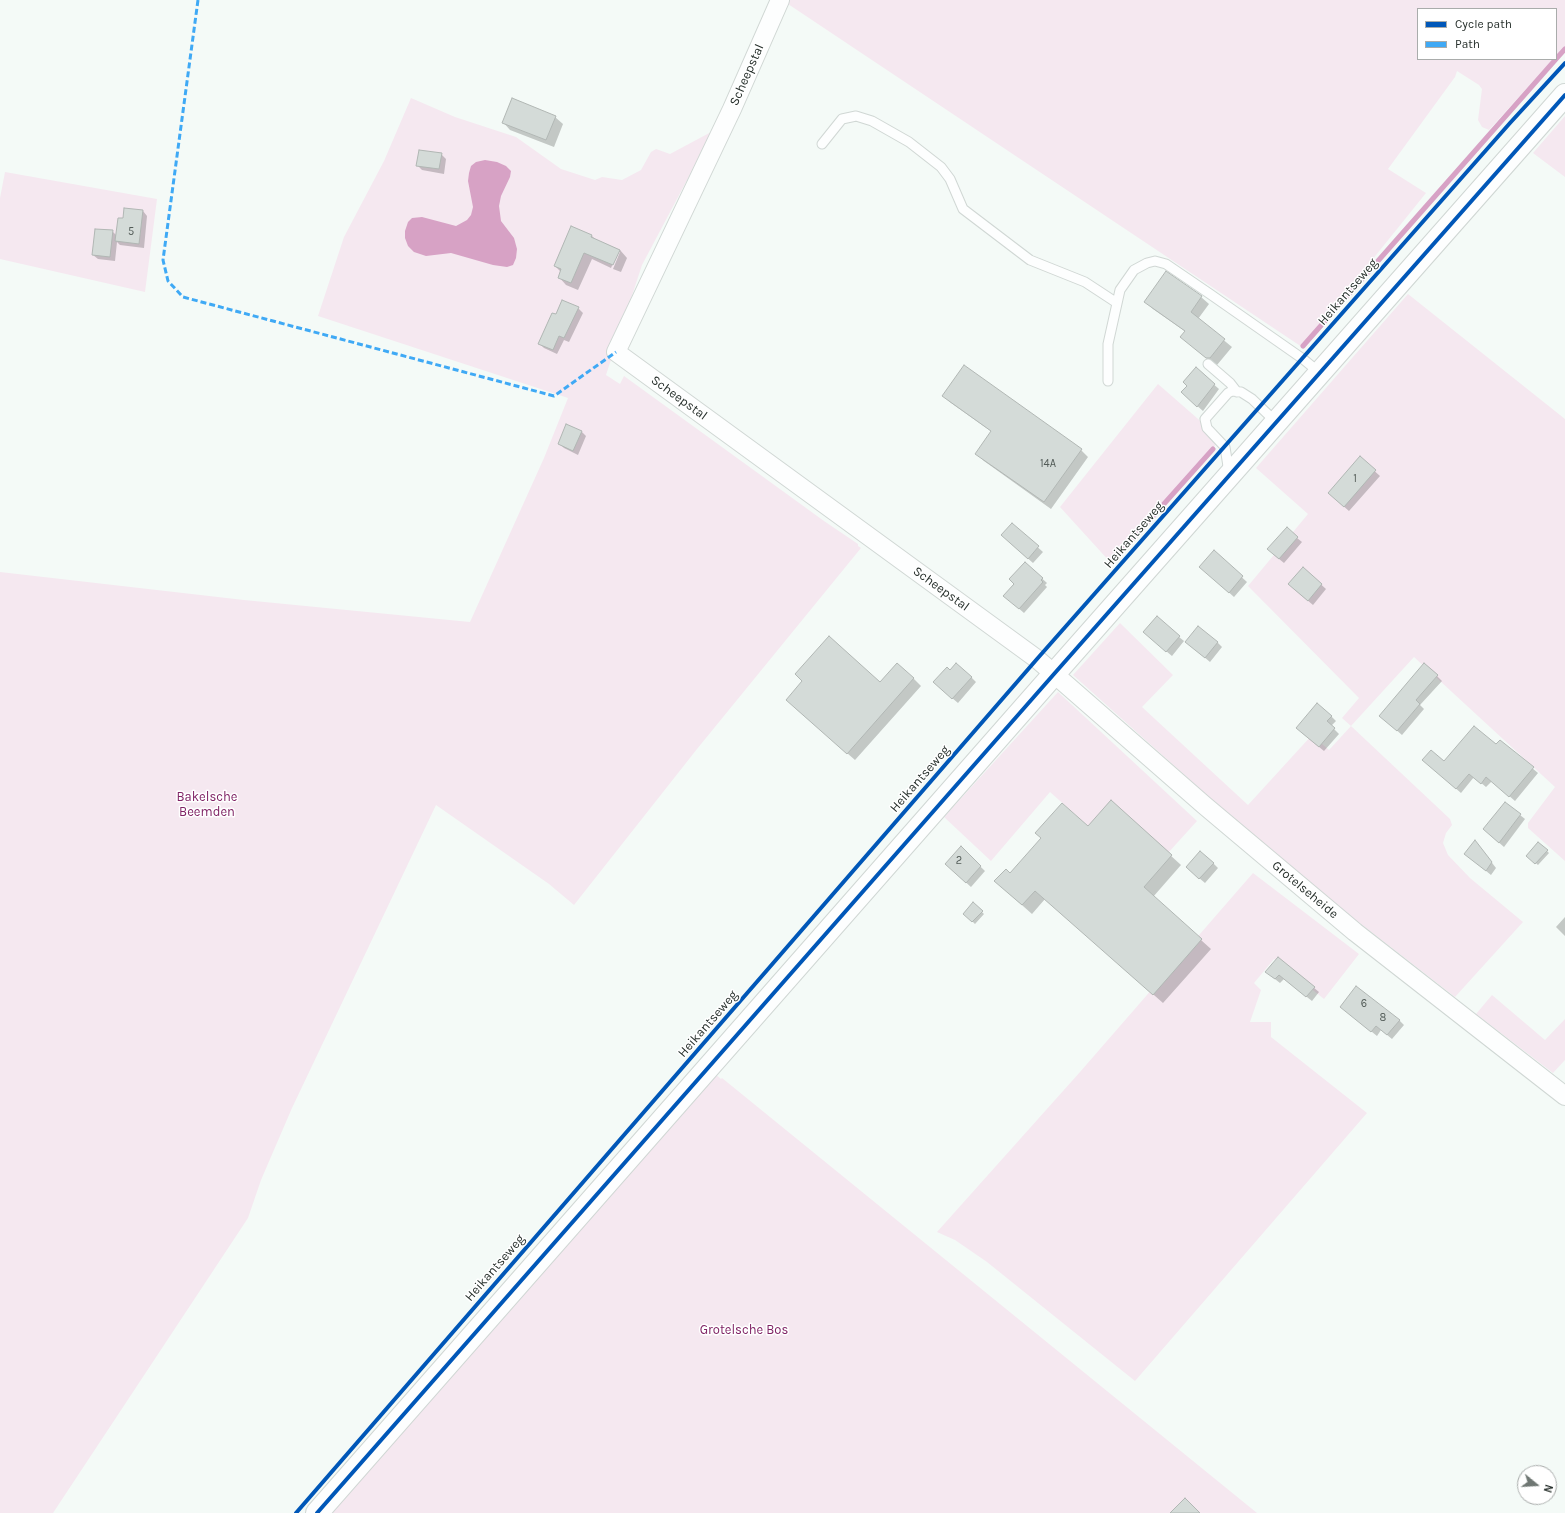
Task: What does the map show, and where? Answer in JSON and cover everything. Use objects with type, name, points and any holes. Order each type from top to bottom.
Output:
[{"type":"street","name":"Scheepstal","points":[[780,0],[732,109],[616,352],[1037,659],[1054,674]]},
{"type":"street","points":[[317,1513],[1054,674],[1565,96]]},
{"type":"street","name":"Grotelseheide","points":[[1054,674],[1204,805],[1355,932],[1565,1096]]},
{"type":"lane","points":[[822,144],[842,119],[856,116],[884,128],[908,142],[941,167],[950,179],[964,209],[1030,260],[1085,282],[1117,304]]},
{"type":"lane","points":[[1108,381],[1108,344],[1120,290],[1134,270],[1147,263],[1155,261],[1166,264],[1264,330],[1320,373]]},
{"type":"lane","points":[[1208,364],[1230,383],[1237,392]]},
{"type":"lane","points":[[1229,476],[1225,447],[1207,428],[1205,419],[1228,392],[1241,392],[1252,399],[1276,422]]},
{"type":"green space","points":[[782,0],[1565,0],[1565,46],[1557,55],[1557,8],[1417,8],[1417,60],[1552,60],[1489,130],[1482,127],[1478,120],[1482,89],[1479,85],[1457,71],[1455,77],[1388,169],[1426,193],[1302,347]]},
{"type":"green space","name":"Bakelsche Beemden","points":[[411,98],[455,117],[516,137],[561,169],[595,180],[602,177],[622,180],[641,170],[651,152],[656,149],[670,154],[713,131],[642,265],[606,375],[620,384],[624,376],[858,544],[861,548],[697,749],[574,905],[549,884],[436,805],[292,1108],[261,1180],[248,1218],[53,1513],[0,1513],[0,572],[244,600],[470,622],[544,458],[568,398],[318,316],[344,237],[384,161]]},
{"type":"green space","points":[[1565,116],[1565,177],[1533,153]]},
{"type":"green space","points":[[5,172],[157,199],[145,292],[0,259],[0,198]]},
{"type":"green space","points":[[1408,294],[1565,419],[1565,861],[1528,828],[1528,823],[1555,787],[1414,657],[1351,726],[1342,718],[1359,698],[1248,586],[1308,514],[1256,468]]},
{"type":"green space","points":[[1158,384],[1221,439],[1111,563],[1060,507]]},
{"type":"green space","points":[[1120,623],[1173,675],[1142,707],[1248,805],[1312,735],[1329,750],[1351,726],[1450,819],[1452,825],[1446,833],[1443,843],[1448,855],[1470,878],[1523,922],[1455,997],[1352,917],[1248,832],[1073,675]]},
{"type":"green space","points":[[1058,692],[1197,821],[1168,853],[1114,849],[1050,792],[991,861],[944,817]]},
{"type":"green space","points":[[1253,873],[1359,954],[1324,999],[1274,959],[1254,983],[1261,990],[1250,1022],[1271,1022],[1271,1037],[1367,1113],[1135,1381],[987,1262],[955,1240],[937,1232],[1080,1072]]},
{"type":"green space","points":[[1492,995],[1545,1040],[1565,1019],[1565,1060],[1553,1073],[1476,1014]]},
{"type":"green space","name":"Grotelsche Bos","points":[[714,1073],[721,1079],[722,1078],[1257,1513],[329,1513]]},
{"type":"shaded area","points":[[485,160],[497,162],[506,166],[511,171],[510,177],[501,196],[499,206],[501,221],[514,238],[517,249],[516,258],[513,265],[507,267],[493,265],[451,253],[426,256],[414,252],[408,246],[405,238],[405,231],[408,222],[412,218],[422,217],[456,226],[467,220],[471,215],[473,207],[468,181],[471,166],[476,162]]},
{"type":"building","points":[[512,98],[556,116],[546,140],[502,123]]},
{"type":"building","points":[[419,150],[442,153],[439,169],[416,166]]},
{"type":"building","points":[[124,208],[143,210],[139,244],[115,241],[118,218],[123,218]]},
{"type":"building","points":[[571,226],[620,250],[613,265],[584,253],[571,283],[558,278],[561,269],[554,266]]},
{"type":"building","points":[[95,229],[113,230],[110,257],[92,255]]},
{"type":"building","points":[[1166,271],[1202,296],[1191,312],[1225,339],[1210,358],[1206,358],[1180,337],[1185,331],[1144,302]]},
{"type":"building","points":[[562,300],[579,307],[564,338],[559,336],[553,350],[538,344],[552,313],[556,314]]},
{"type":"building","points":[[964,365],[1082,449],[1044,502],[975,454],[991,431],[942,396]]},
{"type":"building","points":[[1196,367],[1215,384],[1197,407],[1181,392],[1187,386],[1183,382]]},
{"type":"building","points":[[566,424],[582,431],[573,451],[558,444]]},
{"type":"building","points":[[1360,456],[1376,470],[1344,507],[1328,493]]},
{"type":"building","points":[[1012,523],[1039,546],[1028,559],[1001,535]]},
{"type":"building","points":[[1287,527],[1298,537],[1279,559],[1267,549]]},
{"type":"building","points":[[1214,550],[1243,576],[1229,593],[1199,567]]},
{"type":"building","points":[[1025,562],[1043,578],[1041,580],[1043,582],[1019,609],[1003,596],[1014,584],[1009,579]]},
{"type":"building","points":[[1303,567],[1322,584],[1308,601],[1288,584]]},
{"type":"building","points":[[1157,616],[1180,636],[1166,652],[1143,632]]},
{"type":"building","points":[[1198,626],[1218,642],[1205,658],[1185,642]]},
{"type":"building","points":[[829,636],[880,682],[897,663],[914,678],[847,754],[786,700],[802,681],[795,674]]},
{"type":"building","points":[[956,663],[972,677],[952,699],[933,682],[947,667],[950,670]]},
{"type":"building","points":[[1424,663],[1438,675],[1416,700],[1420,704],[1397,731],[1379,716]]},
{"type":"building","points":[[1317,703],[1332,716],[1327,721],[1335,728],[1319,747],[1296,728]]},
{"type":"building","points":[[1474,726],[1496,744],[1500,740],[1534,767],[1509,797],[1486,777],[1481,784],[1469,774],[1456,789],[1422,760],[1431,750],[1444,761]]},
{"type":"building","points":[[1111,800],[1172,855],[1144,887],[1202,939],[1153,995],[1035,891],[1022,905],[994,881],[1006,869],[1010,873],[1041,838],[1035,833],[1062,803],[1088,826]]},
{"type":"building","points":[[1505,802],[1521,814],[1499,843],[1483,829]]},
{"type":"building","points":[[1475,840],[1492,862],[1486,871],[1464,854]]},
{"type":"building","points":[[1538,842],[1548,850],[1535,864],[1526,856]]},
{"type":"building","points":[[961,846],[981,866],[966,883],[945,864]]},
{"type":"building","points":[[1200,851],[1214,863],[1199,879],[1186,867]]},
{"type":"building","points":[[973,902],[983,911],[972,922],[963,914]]},
{"type":"building","points":[[1278,957],[1315,987],[1306,997],[1279,975],[1275,979],[1265,972]]},
{"type":"building","points":[[1356,986],[1400,1020],[1387,1035],[1376,1026],[1371,1032],[1340,1007]]},
{"type":"building","points":[[1185,1498],[1200,1513],[1170,1513]]},
{"type":"waterway","points":[[1557,58],[1565,49]]},
{"type":"waterway","points":[[1303,346],[1555,60]]},
{"type":"waterway","points":[[1113,561],[1213,449]]},
{"type":"marked path","points":[[198,0],[163,260],[168,281],[183,297],[554,396],[616,352]]},
{"type":"cycle path","name":"Heikantseweg","points":[[296,1513],[1037,659],[1510,123],[1565,63]]},
{"type":"cycle path","points":[[317,1513],[1565,95]]}]
